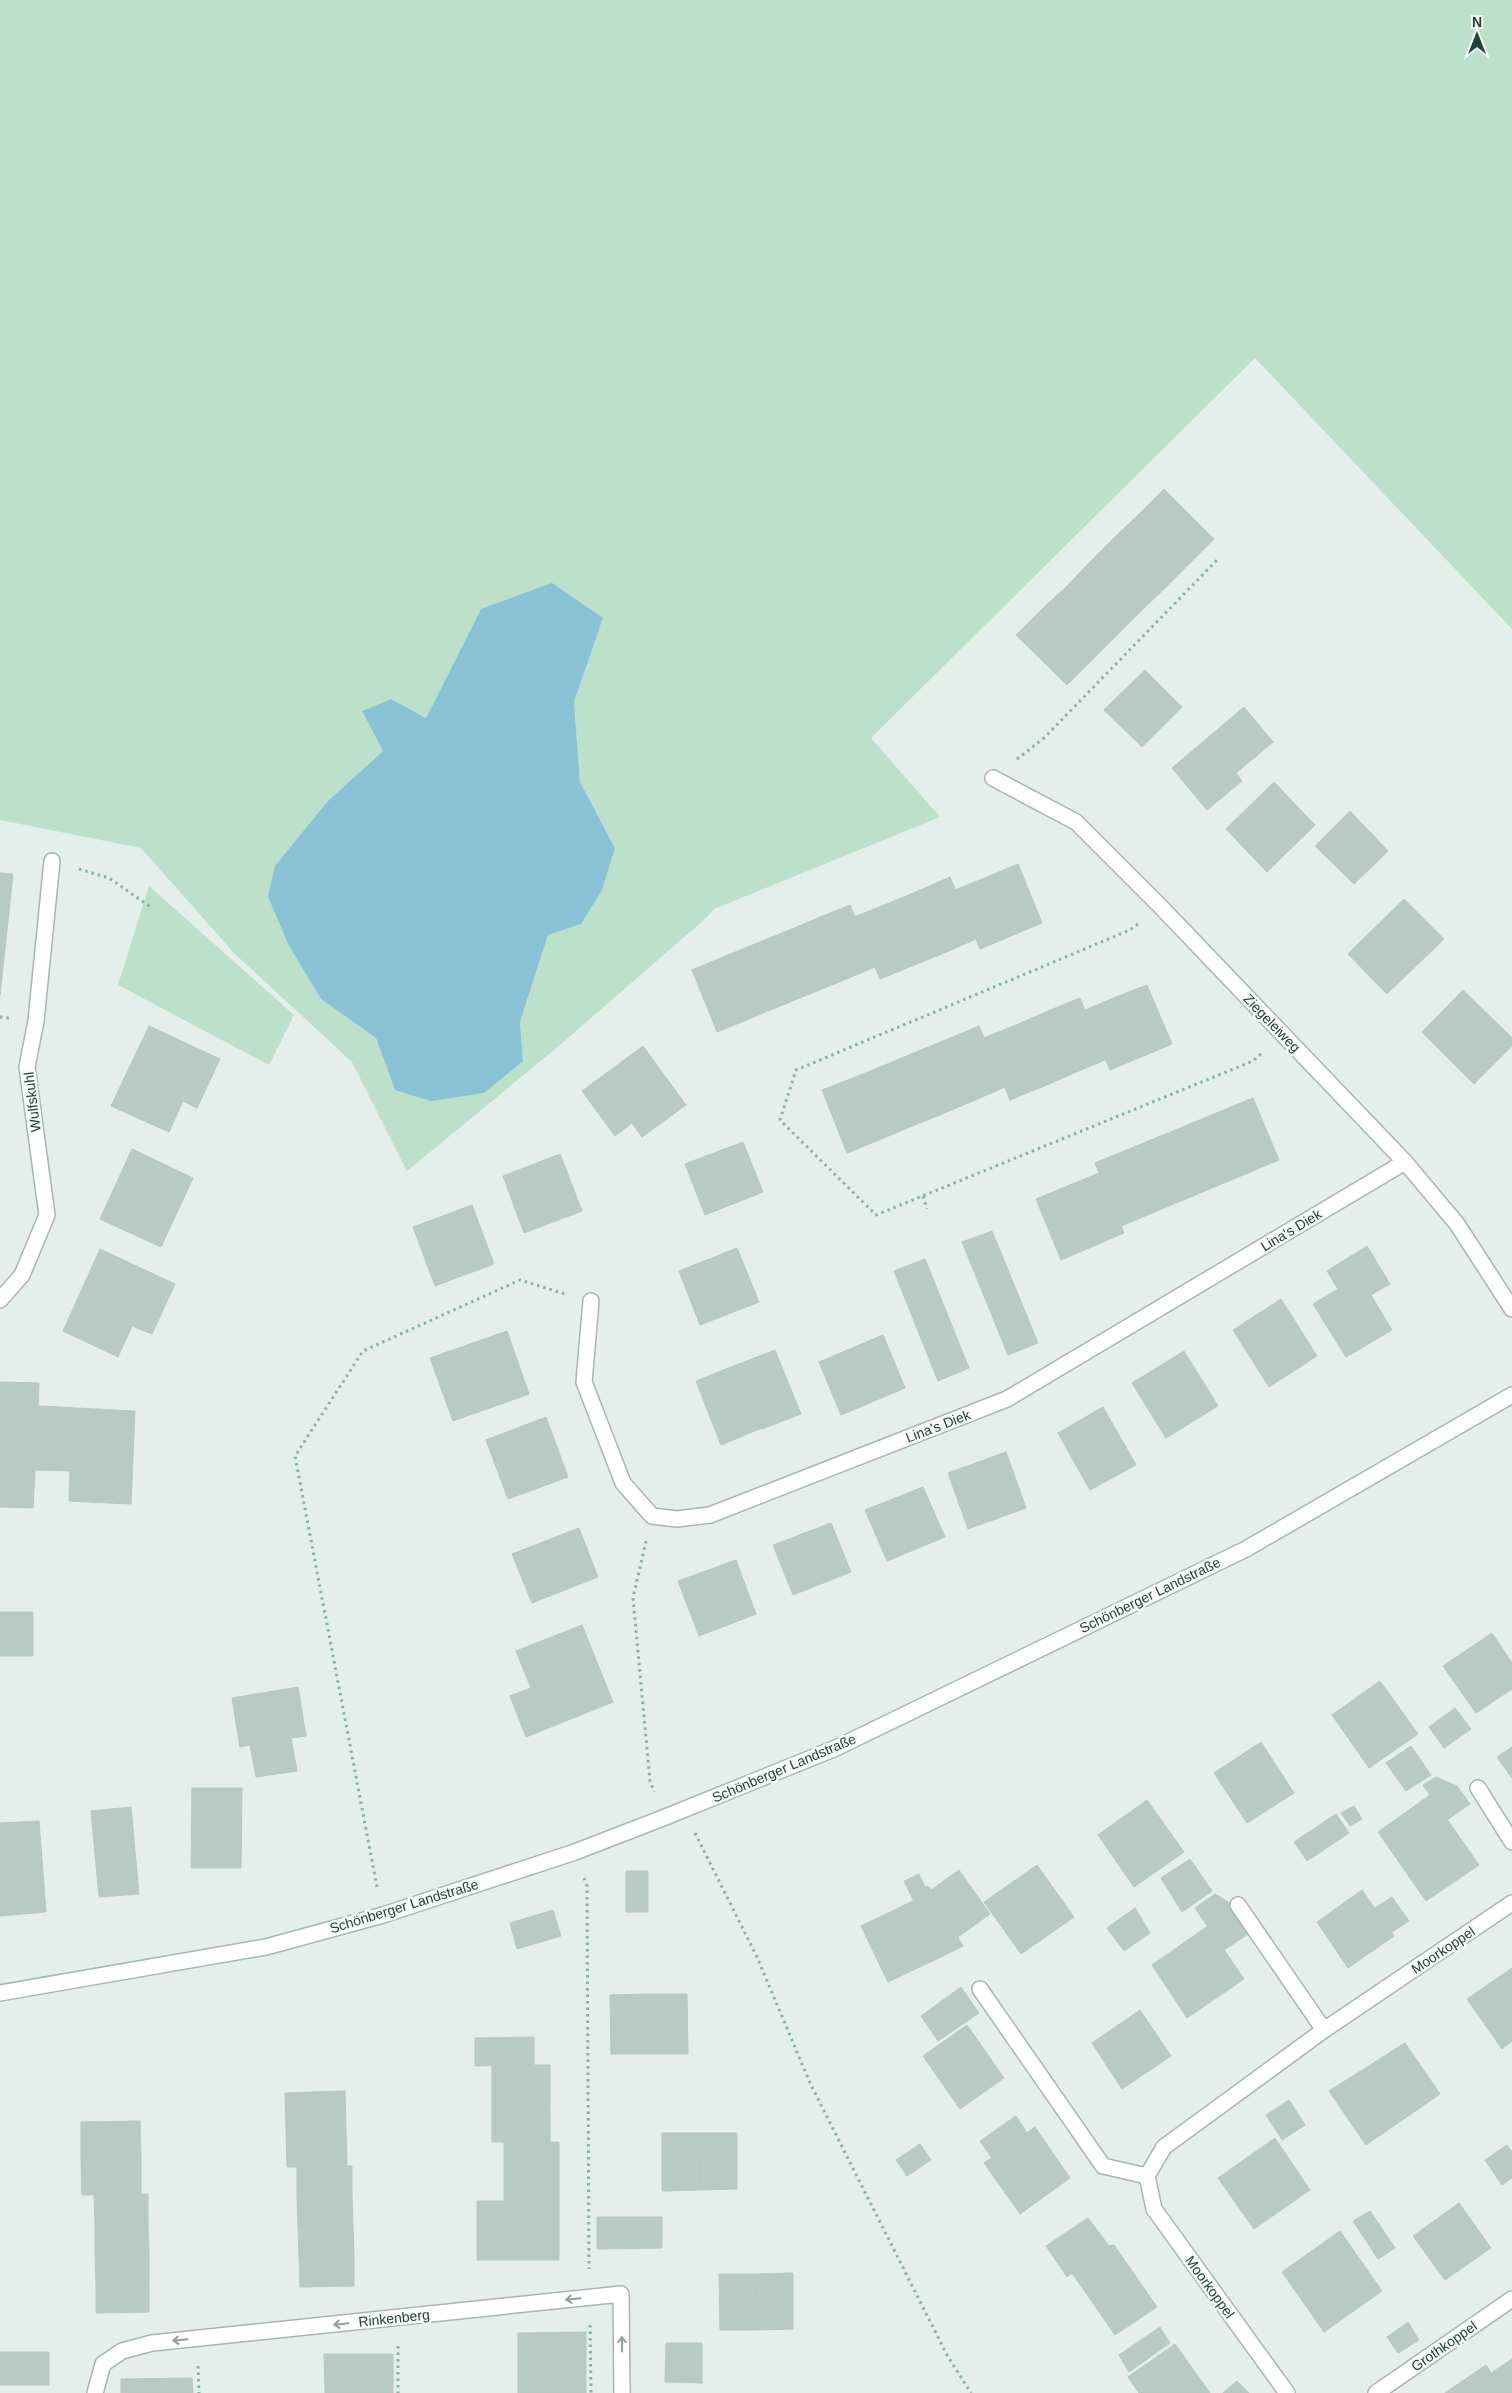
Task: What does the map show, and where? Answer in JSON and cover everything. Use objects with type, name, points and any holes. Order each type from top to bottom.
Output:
[{"type":"street","name":"Ziegeleiweg","points":[[993,778],[1076,822],[1161,907],[1405,1162],[1457,1224],[1512,1309]]},
{"type":"street","name":"Wulfskuhl","points":[[0,1300],[22,1275],[47,1214],[27,1067],[36,1021],[52,861]]},
{"type":"street","name":"Lina's Diek","points":[[652,1516],[677,1520],[710,1515],[1007,1399],[1405,1162]]},
{"type":"street","points":[[591,1301],[584,1382],[623,1483],[652,1516]]},
{"type":"street","name":"Schönberger Landstraße","points":[[0,1993],[266,1946],[383,1915],[575,1852],[684,1810],[836,1748],[1246,1548],[1512,1395]]},
{"type":"street","points":[[1478,1788],[1512,1842]]},
{"type":"street","name":"Moorkoppel","points":[[1287,2393],[1154,2209],[1147,2176],[1164,2147],[1324,2030],[1512,1903]]},
{"type":"street","points":[[1238,1905],[1324,2030]]},
{"type":"street","points":[[980,1989],[1103,2166],[1147,2176]]},
{"type":"street","name":"Rinkenberg","points":[[95,2393],[102,2364],[122,2351],[152,2342],[621,2294],[622,2393]]},
{"type":"street","name":"Grothkoppel","points":[[1376,2393],[1512,2299]]},
{"type":"path","points":[[993,778],[1044,738],[1218,559]]},
{"type":"path","points":[[52,861],[109,878],[152,908]]},
{"type":"path","points":[[1161,907],[1130,930],[796,1070],[780,1120],[876,1214],[1253,1061],[1284,1036]]},
{"type":"path","points":[[923,1196],[927,1209]]},
{"type":"path","points":[[383,1915],[295,1456],[363,1351],[520,1280],[591,1301]]},
{"type":"path","points":[[652,1516],[633,1598],[650,1781],[663,1818]]},
{"type":"path","points":[[684,1810],[757,1957],[810,2084],[947,2356],[971,2393]]},
{"type":"path","points":[[575,1852],[587,1886],[591,2393]]},
{"type":"path","points":[[397,2318],[398,2393]]},
{"type":"green space","points":[[0,0],[1512,0],[1512,629],[1255,358],[871,738],[940,817],[714,909],[560,1045],[407,1171],[352,1062],[234,953],[141,848],[0,820]],"holes":[[[481,609],[603,618],[574,702],[580,782],[615,848],[581,924],[548,935],[520,1022],[523,1061],[395,1090],[376,1038],[321,999],[289,946],[268,897],[328,801],[383,751],[362,711],[391,699],[426,718]]]},
{"type":"green space","points":[[149,886],[294,1015],[269,1065],[118,985]]},
{"type":"water","points":[[552,583],[603,618],[574,702],[580,782],[615,848],[602,890],[581,924],[548,935],[520,1022],[523,1061],[484,1093],[431,1101],[395,1090],[376,1038],[321,999],[289,946],[268,897],[275,866],[328,801],[383,751],[362,711],[391,699],[426,718],[481,609]]},
{"type":"building","points":[[1164,489],[1214,539],[1189,564],[1139,514]]},
{"type":"building","points":[[1139,514],[1189,564],[1165,588],[1115,537]]},
{"type":"building","points":[[1115,537],[1165,588],[1140,612],[1090,562]]},
{"type":"building","points":[[1090,562],[1140,612],[1116,636],[1066,587]]},
{"type":"building","points":[[1066,587],[1116,636],[1091,661],[1041,610]]},
{"type":"building","points":[[1041,610],[1091,661],[1067,685],[1016,635]]},
{"type":"building","points":[[1145,670],[1182,707],[1142,747],[1104,710]]},
{"type":"building","points":[[1244,707],[1273,742],[1236,773],[1242,781],[1207,810],[1172,768]]},
{"type":"building","points":[[1274,782],[1315,825],[1267,872],[1226,829]]},
{"type":"building","points":[[1350,811],[1388,851],[1354,884],[1315,846]]},
{"type":"building","points":[[1018,864],[1042,923],[1011,936],[987,877]]},
{"type":"building","points":[[0,873],[13,874],[0,995]]},
{"type":"building","points":[[950,877],[976,939],[944,953],[918,891]]},
{"type":"building","points":[[987,877],[1011,936],[980,949],[955,890]]},
{"type":"building","points":[[918,891],[944,953],[912,966],[887,904]]},
{"type":"building","points":[[1404,899],[1444,939],[1387,994],[1348,954]]},
{"type":"building","points":[[887,904],[912,966],[880,979],[854,917]]},
{"type":"building","points":[[850,905],[875,967],[844,980],[818,918]]},
{"type":"building","points":[[818,918],[844,980],[812,993],[787,931]]},
{"type":"building","points":[[787,931],[812,993],[780,1006],[755,944]]},
{"type":"building","points":[[755,944],[780,1006],[749,1019],[723,957]]},
{"type":"building","points":[[723,957],[749,1019],[717,1032],[692,970]]},
{"type":"building","points":[[1147,985],[1172,1044],[1141,1057],[1116,997]]},
{"type":"building","points":[[1463,990],[1512,1038],[1512,1046],[1474,1084],[1422,1032]]},
{"type":"building","points":[[1116,997],[1141,1057],[1110,1070],[1085,1010]]},
{"type":"building","points":[[1080,998],[1105,1060],[1074,1073],[1048,1011]]},
{"type":"building","points":[[1048,1011],[1074,1073],[1042,1087],[1016,1025]]},
{"type":"building","points":[[1016,1025],[1042,1087],[1010,1100],[984,1038]]},
{"type":"building","points":[[149,1026],[220,1059],[197,1108],[183,1101],[169,1132],[111,1106]]},
{"type":"building","points":[[979,1026],[1005,1087],[973,1101],[948,1039]]},
{"type":"building","points":[[948,1039],[973,1101],[942,1114],[916,1052]]},
{"type":"building","points":[[643,1046],[686,1105],[642,1137],[632,1123],[615,1136],[582,1091]]},
{"type":"building","points":[[916,1052],[942,1114],[910,1127],[885,1065]]},
{"type":"building","points":[[885,1065],[910,1127],[879,1140],[853,1078]]},
{"type":"building","points":[[853,1078],[879,1140],[847,1153],[822,1090]]},
{"type":"building","points":[[1253,1098],[1279,1160],[1121,1226],[1095,1163]]},
{"type":"building","points":[[743,1142],[763,1192],[705,1215],[685,1164]]},
{"type":"building","points":[[132,1149],[193,1178],[161,1247],[100,1219]]},
{"type":"building","points":[[560,1154],[582,1211],[524,1233],[503,1176]]},
{"type":"building","points":[[1099,1173],[1124,1233],[1061,1260],[1036,1199]]},
{"type":"building","points":[[472,1205],[494,1264],[435,1286],[413,1227]]},
{"type":"building","points":[[992,1231],[1038,1343],[1008,1355],[962,1242]]},
{"type":"building","points":[[1367,1246],[1390,1284],[1371,1295],[1392,1330],[1346,1357],[1313,1304],[1338,1289],[1327,1271]]},
{"type":"building","points":[[737,1248],[759,1302],[700,1325],[679,1271]]},
{"type":"building","points":[[100,1249],[175,1284],[152,1334],[132,1326],[118,1357],[63,1331]]},
{"type":"building","points":[[925,1259],[969,1368],[938,1381],[894,1271]]},
{"type":"building","points":[[1281,1299],[1317,1356],[1269,1387],[1233,1330]]},
{"type":"building","points":[[507,1331],[529,1394],[453,1421],[430,1358]]},
{"type":"building","points":[[883,1335],[905,1388],[841,1415],[819,1362]]},
{"type":"building","points":[[775,1350],[801,1414],[762,1429],[736,1365]]},
{"type":"building","points":[[1184,1351],[1218,1406],[1166,1438],[1132,1383]]},
{"type":"building","points":[[736,1365],[762,1428],[721,1445],[696,1381]]},
{"type":"building","points":[[0,1382],[39,1383],[38,1406],[135,1411],[131,1504],[69,1501],[70,1471],[35,1470],[33,1508],[0,1507]]},
{"type":"building","points":[[1103,1407],[1136,1465],[1090,1490],[1058,1433]]},
{"type":"building","points":[[546,1417],[568,1477],[508,1499],[486,1440]]},
{"type":"building","points":[[1006,1452],[1026,1508],[968,1529],[948,1473]]},
{"type":"building","points":[[923,1487],[945,1537],[887,1561],[865,1510]]},
{"type":"building","points":[[831,1523],[851,1572],[793,1595],[773,1545]]},
{"type":"building","points":[[579,1528],[598,1577],[532,1603],[512,1554]]},
{"type":"building","points":[[736,1560],[756,1614],[699,1636],[678,1581]]},
{"type":"building","points":[[0,1612],[33,1612],[33,1656],[0,1656]]},
{"type":"building","points":[[582,1625],[613,1702],[526,1737],[510,1696],[531,1688],[516,1651]]},
{"type":"building","points":[[1492,1633],[1512,1663],[1512,1689],[1476,1713],[1443,1666]]},
{"type":"building","points":[[1380,1681],[1418,1734],[1369,1768],[1332,1715]]},
{"type":"building","points":[[298,1687],[306,1736],[291,1738],[297,1771],[256,1777],[250,1745],[240,1747],[232,1698]]},
{"type":"building","points":[[1455,1708],[1471,1729],[1444,1748],[1429,1727]]},
{"type":"building","points":[[1261,1742],[1294,1793],[1247,1823],[1214,1773]]},
{"type":"building","points":[[1411,1746],[1431,1775],[1406,1791],[1386,1763]]},
{"type":"building","points":[[1512,1747],[1512,1778],[1497,1757]]},
{"type":"building","points":[[1436,1777],[1457,1786],[1470,1804],[1447,1820],[1423,1785]]},
{"type":"building","points":[[192,1788],[242,1788],[241,1868],[191,1868]]},
{"type":"building","points":[[1430,1795],[1479,1865],[1426,1901],[1378,1832]]},
{"type":"building","points":[[1147,1800],[1184,1852],[1134,1887],[1098,1835]]},
{"type":"building","points":[[1354,1806],[1362,1819],[1350,1826],[1341,1813]]},
{"type":"building","points":[[131,1807],[139,1894],[99,1897],[91,1811]]},
{"type":"building","points":[[1336,1814],[1349,1833],[1307,1861],[1294,1842]]},
{"type":"building","points":[[39,1821],[46,1912],[0,1916],[0,1823]]},
{"type":"building","points":[[1190,1859],[1212,1891],[1182,1912],[1161,1878]]},
{"type":"building","points":[[1037,1865],[1074,1917],[1021,1954],[984,1902]]},
{"type":"building","points":[[959,1870],[990,1914],[958,1937],[931,1890]]},
{"type":"building","points":[[626,1871],[648,1871],[648,1912],[626,1912]]},
{"type":"building","points":[[919,1874],[925,1887],[928,1886],[931,1890],[963,1946],[941,1957],[904,1881]]},
{"type":"building","points":[[1362,1890],[1394,1936],[1348,1968],[1317,1922]]},
{"type":"building","points":[[1215,1894],[1233,1905],[1251,1932],[1224,1950],[1195,1908]]},
{"type":"building","points":[[1392,1897],[1409,1921],[1392,1932],[1375,1908]]},
{"type":"building","points":[[913,1901],[941,1957],[888,1982],[861,1926]]},
{"type":"building","points":[[1135,1908],[1150,1933],[1124,1951],[1107,1928]]},
{"type":"building","points":[[553,1910],[561,1936],[517,1949],[510,1923]]},
{"type":"building","points":[[1208,1926],[1244,1979],[1187,2018],[1152,1965]]},
{"type":"building","points":[[1512,1968],[1512,2041],[1502,2049],[1467,1999]]},
{"type":"building","points":[[961,1987],[979,2013],[938,2041],[921,2016]]},
{"type":"building","points":[[649,1994],[649,2054],[611,2054],[610,1995]]},
{"type":"building","points":[[649,1994],[687,1994],[688,2054],[649,2054]]},
{"type":"building","points":[[1140,2010],[1171,2056],[1122,2089],[1092,2043]]},
{"type":"building","points":[[967,2025],[1004,2078],[960,2109],[923,2056]]},
{"type":"building","points":[[534,2037],[534,2065],[475,2066],[475,2038]]},
{"type":"building","points":[[1405,2043],[1440,2094],[1366,2145],[1329,2091]]},
{"type":"building","points":[[550,2065],[550,2104],[492,2104],[492,2066]]},
{"type":"building","points":[[345,2091],[346,2129],[286,2130],[285,2093]]},
{"type":"building","points":[[1289,2100],[1305,2125],[1282,2140],[1266,2115]]},
{"type":"building","points":[[492,2104],[550,2104],[550,2142],[492,2142]]},
{"type":"building","points":[[1016,2116],[1027,2133],[992,2158],[980,2141]]},
{"type":"building","points":[[140,2121],[141,2158],[81,2158],[81,2122]]},
{"type":"building","points":[[1035,2127],[1070,2178],[1020,2214],[984,2163]]},
{"type":"building","points":[[346,2129],[347,2166],[287,2167],[286,2130]]},
{"type":"building","points":[[662,2133],[699,2133],[700,2190],[662,2191]]},
{"type":"building","points":[[699,2133],[737,2133],[737,2189],[700,2190]]},
{"type":"building","points":[[1275,2138],[1310,2190],[1254,2229],[1218,2178]]},
{"type":"building","points":[[504,2142],[559,2142],[559,2171],[504,2172]]},
{"type":"building","points":[[920,2144],[931,2160],[907,2176],[896,2160]]},
{"type":"building","points":[[1507,2145],[1512,2152],[1512,2178],[1502,2185],[1485,2160]]},
{"type":"building","points":[[81,2158],[141,2158],[141,2194],[82,2195]]},
{"type":"building","points":[[352,2166],[352,2196],[297,2197],[297,2167]]},
{"type":"building","points":[[559,2171],[559,2201],[504,2201],[504,2172]]},
{"type":"building","points":[[148,2194],[148,2224],[95,2224],[94,2195]]},
{"type":"building","points":[[352,2196],[353,2226],[298,2227],[297,2197]]},
{"type":"building","points":[[477,2201],[559,2201],[559,2231],[477,2231]]},
{"type":"building","points":[[1459,2203],[1491,2248],[1445,2280],[1413,2236]]},
{"type":"building","points":[[1370,2211],[1395,2248],[1378,2259],[1353,2221]]},
{"type":"building","points":[[597,2217],[662,2217],[662,2248],[597,2249]]},
{"type":"building","points":[[1088,2218],[1109,2246],[1067,2277],[1046,2246]]},
{"type":"building","points":[[95,2224],[148,2224],[149,2253],[95,2254]]},
{"type":"building","points":[[353,2226],[354,2256],[299,2257],[298,2227]]},
{"type":"building","points":[[477,2231],[559,2231],[559,2260],[477,2260]]},
{"type":"building","points":[[1340,2231],[1382,2291],[1324,2332],[1282,2272]]},
{"type":"building","points":[[1114,2245],[1157,2307],[1115,2335],[1072,2273],[1109,2246]]},
{"type":"building","points":[[149,2253],[149,2283],[96,2284],[95,2254]]},
{"type":"building","points":[[354,2256],[354,2286],[300,2287],[299,2257]]},
{"type":"building","points":[[793,2273],[793,2329],[757,2330],[756,2274]]},
{"type":"building","points":[[719,2274],[756,2274],[757,2330],[720,2330]]},
{"type":"building","points":[[149,2283],[149,2312],[96,2313],[96,2284]]},
{"type":"building","points":[[1408,2322],[1419,2340],[1398,2353],[1387,2337]]},
{"type":"building","points":[[1160,2327],[1170,2343],[1129,2372],[1119,2355]]},
{"type":"building","points":[[586,2332],[586,2393],[518,2393],[518,2333]]},
{"type":"building","points":[[666,2343],[702,2343],[702,2383],[665,2382]]},
{"type":"building","points":[[1175,2344],[1210,2393],[1139,2393],[1128,2377]]},
{"type":"building","points":[[0,2352],[49,2352],[49,2385],[0,2385]]},
{"type":"building","points":[[324,2354],[393,2354],[393,2393],[325,2393]]},
{"type":"building","points":[[1512,2359],[1512,2393],[1505,2393],[1491,2373]]},
{"type":"building","points":[[1486,2365],[1505,2393],[1445,2393]]},
{"type":"building","points":[[192,2378],[193,2393],[121,2393],[121,2379]]},
{"type":"building","points":[[1237,2381],[1249,2393],[1223,2393]]}]
